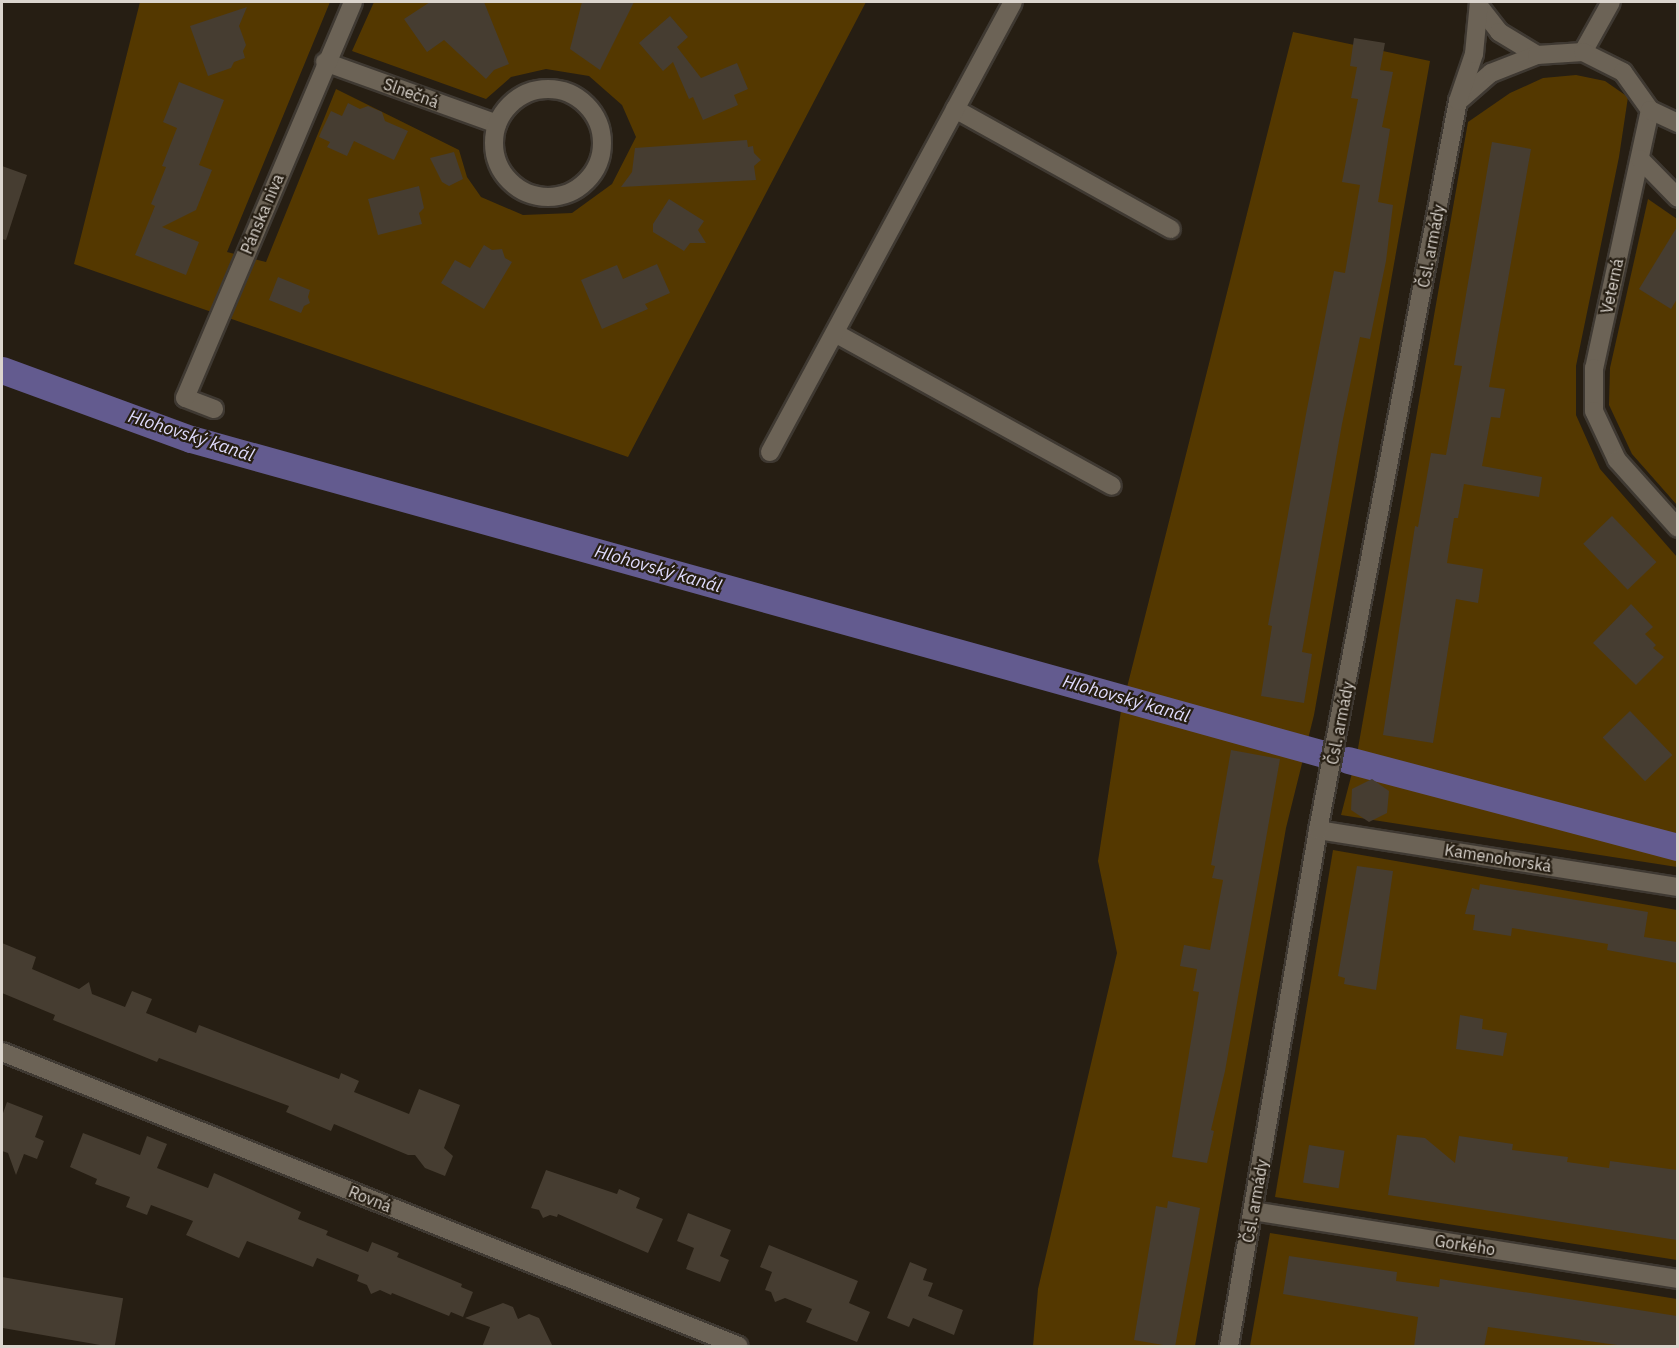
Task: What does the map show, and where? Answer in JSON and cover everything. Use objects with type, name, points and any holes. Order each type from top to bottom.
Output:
[{"type":"street","name":"Pánska niva","points":[[214,408],[185,398],[325,62],[353,2]]},
{"type":"street","points":[[770,452],[1013,2]]},
{"type":"street","points":[[1582,52],[1611,2]]},
{"type":"street","points":[[1479,4],[1499,32],[1537,56]]},
{"type":"street","name":"Čsl. armády","points":[[1229,1347],[1318,830],[1458,101],[1474,54],[1479,4]]},
{"type":"street","points":[[1458,101],[1491,73],[1537,56],[1582,52],[1623,72],[1650,110],[1677,123]]},
{"type":"street","name":"Slnečná","points":[[325,62],[497,124]]},
{"type":"street","points":[[538,90],[557,90],[574,96],[588,107],[598,123],[602,141],[600,159],[591,176],[579,187],[563,195],[546,197],[530,194],[514,186],[503,173],[496,158],[494,141],[497,124],[507,108],[521,96],[538,90]]},
{"type":"street","points":[[955,109],[1171,229]]},
{"type":"street","name":"Veterná","points":[[1650,110],[1594,368],[1594,411],[1617,460],[1677,528]]},
{"type":"street","points":[[1640,159],[1677,198]]},
{"type":"street","points":[[835,333],[1112,486]]},
{"type":"street","name":"Kamenohorská","points":[[1318,830],[1677,887]]},
{"type":"street","name":"Rovná","points":[[2,1052],[739,1347]]},
{"type":"street","name":"Gorkého","points":[[1253,1211],[1677,1279]]},
{"type":"shaded area","points":[[140,2],[330,2],[227,252],[266,262],[336,89],[459,150],[467,177],[481,197],[523,215],[572,213],[612,184],[636,137],[622,105],[589,76],[546,69],[511,77],[486,99],[352,51],[374,2],[866,2],[628,457],[74,264]]},
{"type":"shaded area","points":[[1293,32],[1430,61],[1314,715],[1286,828],[1195,1346],[1033,1346],[1038,1289],[1117,953],[1098,861],[1121,711]]},
{"type":"shaded area","points":[[1576,75],[1605,81],[1628,97],[1619,157],[1576,366],[1576,415],[1600,469],[1677,557],[1677,867],[1341,815],[1357,754],[1468,122],[1510,93],[1543,78]]},
{"type":"shaded area","points":[[1648,199],[1677,219],[1677,505],[1632,454],[1609,405],[1610,368]]},
{"type":"shaded area","points":[[1333,850],[1677,910],[1677,1260],[1275,1197]]},
{"type":"shaded area","points":[[1270,1233],[1677,1299],[1677,1346],[1250,1346]]},
{"type":"building","points":[[430,2],[484,2],[509,64],[494,70],[486,79],[444,40],[427,52],[404,19]]},
{"type":"building","points":[[582,2],[634,2],[600,70],[570,49]]},
{"type":"building","points":[[247,7],[239,26],[246,45],[243,51],[245,58],[234,62],[231,68],[208,76],[190,26]]},
{"type":"building","points":[[670,16],[688,37],[677,47],[701,78],[737,63],[748,89],[734,95],[738,105],[703,120],[693,97],[689,99],[673,62],[663,71],[639,43]]},
{"type":"building","points":[[1354,38],[1385,43],[1380,70],[1393,72],[1382,127],[1390,129],[1378,202],[1393,205],[1386,261],[1370,339],[1360,337],[1342,424],[1302,652],[1312,654],[1304,703],[1261,696],[1272,626],[1268,625],[1306,414],[1334,271],[1345,273],[1360,185],[1342,182],[1358,99],[1351,98],[1357,67],[1350,66]]},
{"type":"building","points":[[179,82],[224,100],[199,165],[212,170],[196,210],[162,227],[199,242],[186,275],[135,255],[155,206],[151,204],[166,167],[162,166],[177,128],[163,122]]},
{"type":"building","points":[[348,103],[360,109],[368,106],[382,112],[385,121],[408,131],[394,160],[354,141],[347,156],[327,147],[330,142],[319,137],[331,111],[342,116]]},
{"type":"building","points":[[747,140],[748,147],[753,146],[754,153],[761,160],[754,166],[756,180],[621,187],[632,172],[635,148]]},
{"type":"building","points":[[1492,142],[1531,149],[1489,387],[1505,389],[1500,418],[1491,417],[1482,466],[1542,477],[1539,497],[1464,484],[1458,518],[1454,518],[1447,563],[1483,569],[1478,603],[1456,599],[1433,743],[1383,735],[1415,526],[1418,527],[1431,453],[1446,455],[1462,366],[1454,365]]},
{"type":"building","points":[[454,152],[463,179],[449,186],[442,182],[430,158]]},
{"type":"building","points":[[2,166],[27,175],[6,240],[2,239]]},
{"type":"building","points":[[419,186],[424,208],[419,213],[422,224],[378,235],[368,199]]},
{"type":"building","points":[[669,199],[704,221],[698,230],[706,243],[690,243],[684,251],[653,232],[653,224]]},
{"type":"building","points":[[1677,227],[1677,299],[1671,309],[1639,289]]},
{"type":"building","points":[[484,245],[492,250],[502,249],[505,258],[512,262],[484,309],[441,283],[455,260],[470,268]]},
{"type":"building","points":[[657,264],[670,293],[645,304],[648,309],[602,329],[581,280],[617,265],[623,279]]},
{"type":"building","points":[[278,277],[310,290],[308,297],[310,303],[304,306],[301,313],[269,300]]},
{"type":"building","points":[[1612,516],[1656,562],[1628,590],[1583,544]]},
{"type":"building","points":[[1631,604],[1653,627],[1645,634],[1656,645],[1653,648],[1664,657],[1636,685],[1593,643]]},
{"type":"building","points":[[1630,711],[1672,755],[1645,781],[1603,737]]},
{"type":"building","points":[[1231,750],[1280,759],[1225,1071],[1211,1130],[1214,1131],[1207,1163],[1172,1157],[1199,992],[1193,991],[1197,969],[1180,966],[1184,945],[1210,950],[1223,880],[1212,878],[1215,866],[1211,865]]},
{"type":"building","points":[[1372,779],[1389,791],[1387,813],[1369,822],[1351,810],[1352,789]]},
{"type":"building","points":[[1357,866],[1393,871],[1376,990],[1344,984],[1345,978],[1338,976]]},
{"type":"building","points":[[1480,884],[1648,912],[1644,937],[1677,942],[1677,963],[1607,950],[1608,944],[1512,928],[1511,936],[1473,930],[1475,915],[1465,914],[1472,888],[1479,890]]},
{"type":"building","points":[[2,943],[36,957],[32,969],[79,989],[89,982],[92,994],[125,1007],[132,991],[152,999],[146,1013],[196,1033],[199,1025],[339,1079],[341,1073],[359,1081],[354,1092],[409,1114],[419,1089],[460,1105],[444,1148],[453,1156],[445,1176],[425,1168],[415,1155],[408,1155],[334,1124],[331,1131],[286,1112],[289,1106],[159,1058],[157,1062],[53,1020],[55,1015],[2,993]]},
{"type":"building","points":[[1460,1015],[1483,1019],[1482,1029],[1507,1033],[1503,1056],[1456,1049]]},
{"type":"building","points":[[7,1102],[43,1116],[35,1137],[44,1141],[37,1159],[24,1154],[16,1175],[8,1153],[2,1151],[2,1116]]},
{"type":"building","points":[[83,1133],[140,1155],[147,1136],[167,1144],[157,1168],[208,1188],[214,1173],[301,1212],[298,1219],[328,1231],[326,1235],[368,1252],[372,1242],[399,1253],[397,1257],[462,1284],[461,1287],[473,1292],[463,1317],[451,1312],[449,1316],[380,1290],[371,1294],[367,1285],[357,1281],[359,1275],[317,1258],[313,1267],[247,1241],[239,1258],[186,1235],[193,1221],[151,1205],[147,1215],[126,1207],[130,1197],[95,1184],[97,1179],[70,1167]]},
{"type":"building","points":[[1397,1135],[1425,1138],[1455,1163],[1459,1136],[1513,1144],[1512,1150],[1568,1157],[1567,1162],[1609,1168],[1610,1161],[1677,1170],[1677,1240],[1388,1195]]},
{"type":"building","points":[[1309,1145],[1345,1151],[1339,1188],[1303,1183]]},
{"type":"building","points":[[546,1170],[617,1194],[619,1189],[640,1198],[636,1208],[663,1219],[648,1253],[558,1214],[557,1217],[550,1215],[543,1218],[539,1210],[531,1208]]},
{"type":"building","points":[[1168,1201],[1200,1208],[1175,1347],[1134,1340],[1156,1206],[1167,1208]]},
{"type":"building","points":[[688,1213],[731,1230],[720,1256],[729,1260],[720,1282],[686,1269],[694,1248],[677,1241]]},
{"type":"building","points":[[769,1245],[858,1281],[849,1303],[870,1312],[857,1342],[806,1322],[812,1309],[785,1298],[775,1302],[771,1292],[765,1290],[772,1272],[760,1267]]},
{"type":"building","points":[[1289,1256],[1397,1272],[1396,1281],[1439,1287],[1440,1279],[1677,1316],[1677,1347],[1617,1345],[1488,1327],[1484,1347],[1414,1347],[1418,1317],[1283,1294]]},
{"type":"building","points":[[910,1262],[927,1269],[923,1280],[933,1283],[928,1296],[963,1310],[954,1335],[913,1318],[909,1327],[887,1318]]},
{"type":"building","points":[[2,1277],[123,1298],[115,1346],[2,1328]]},
{"type":"building","points":[[503,1303],[513,1307],[518,1319],[529,1314],[539,1318],[553,1347],[482,1347],[490,1327],[465,1318]]},
{"type":"waterway","name":"Hlohovský kanál","points":[[2,370],[191,439],[1320,753]]},
{"type":"waterway","name":"Hlohovský kanál","points":[[1348,760],[1678,847]]}]
